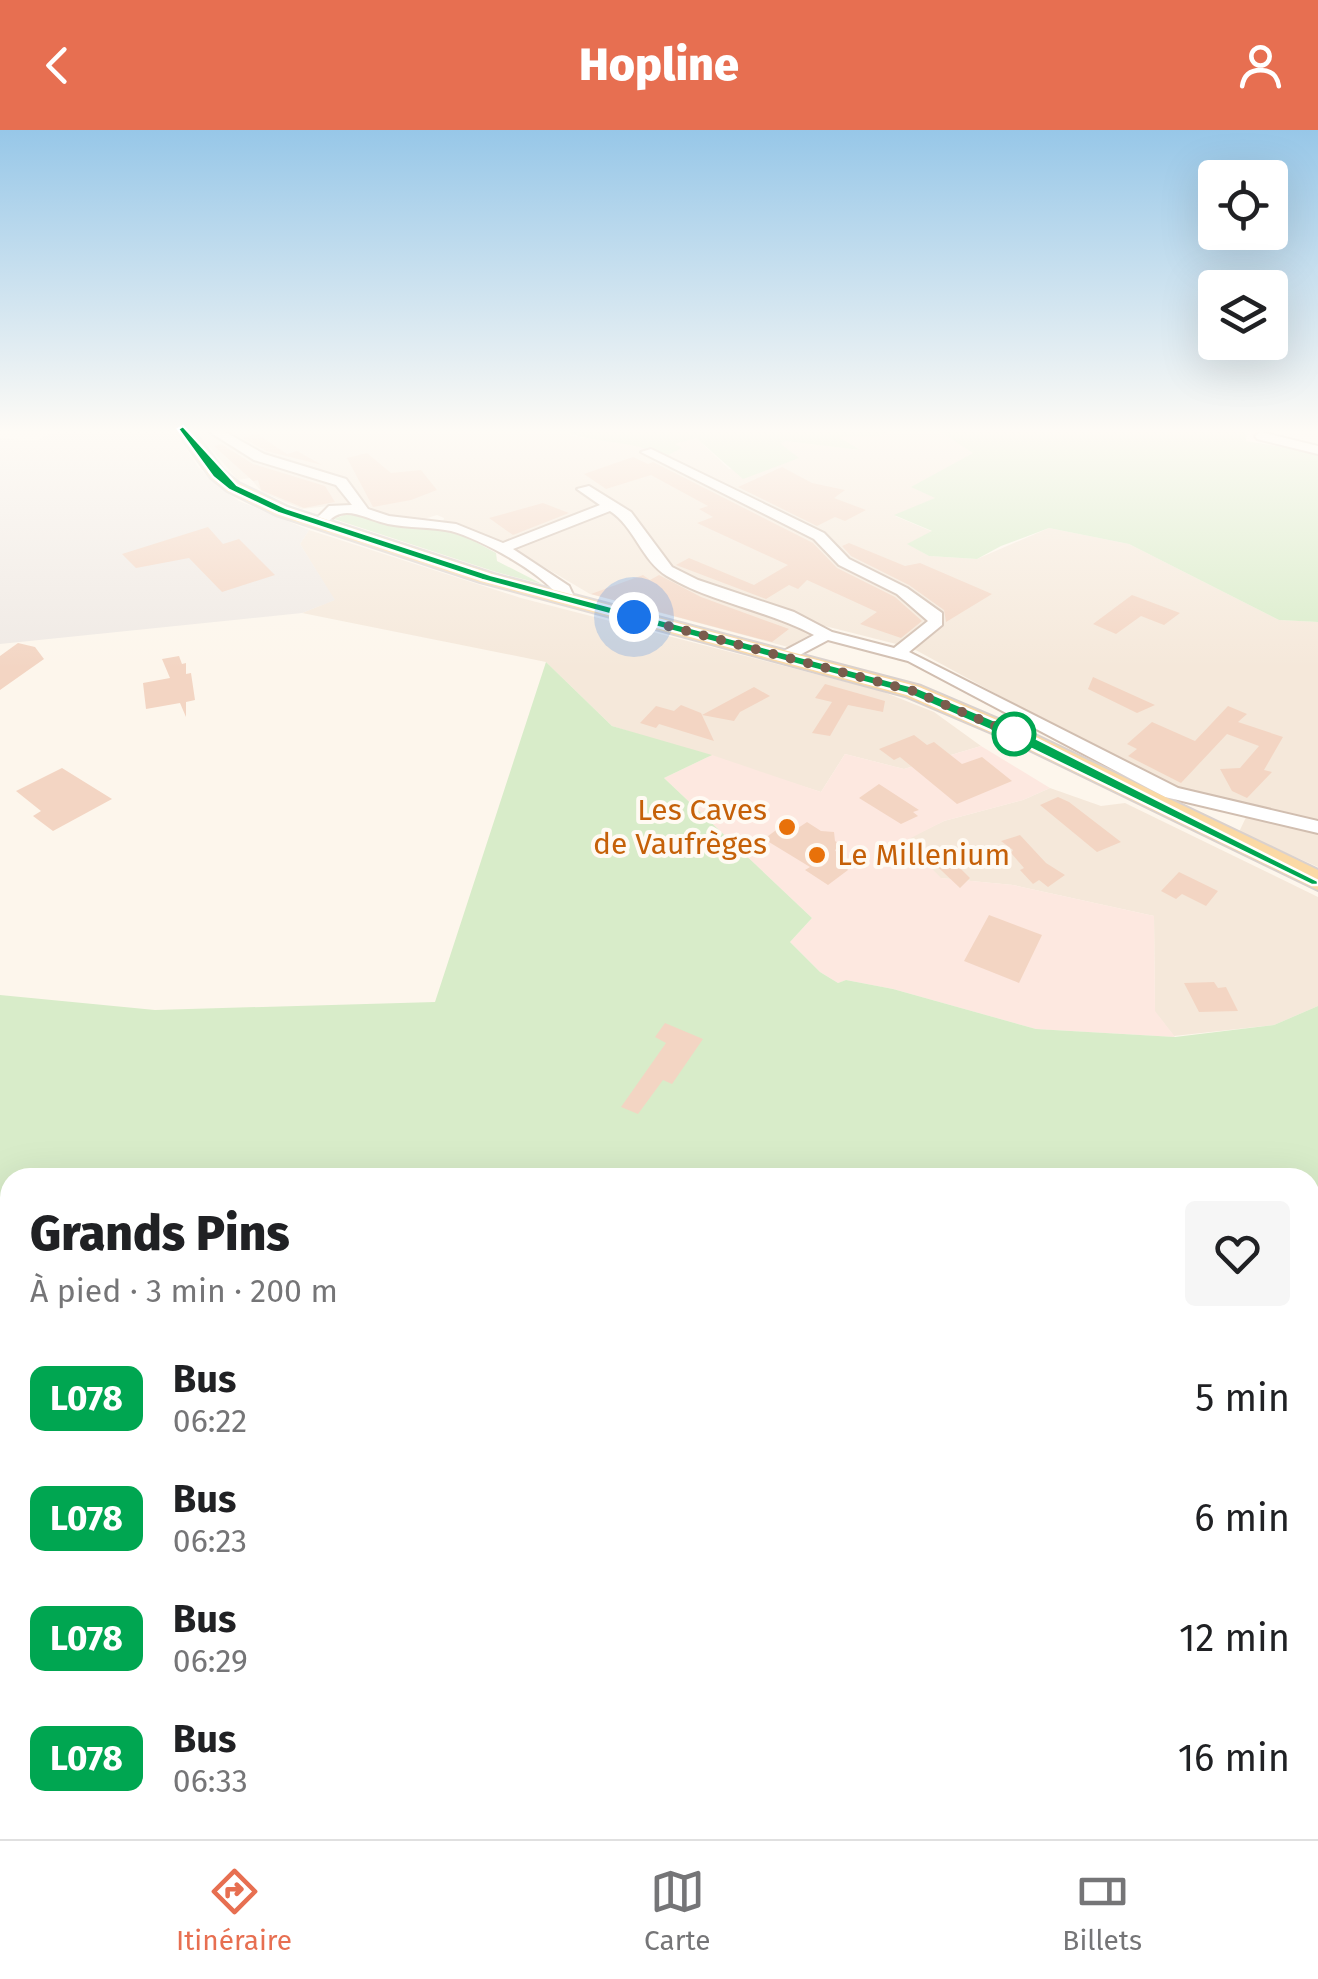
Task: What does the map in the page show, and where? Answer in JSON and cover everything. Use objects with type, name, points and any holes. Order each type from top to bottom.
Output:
[{"type":"main road","points":[[280,509],[567,599],[939,701],[1318,881]]},
{"type":"street","points":[[320,523],[330,512],[356,509]]},
{"type":"street","points":[[364,509],[389,520],[452,527],[501,549],[564,589],[567,599]]},
{"type":"street","points":[[501,549],[605,509]]},
{"type":"street","points":[[615,509],[640,530],[666,570],[694,584],[788,615],[826,634],[898,652],[1172,793],[1318,827]]},
{"type":"street","points":[[763,509],[819,536],[844,562],[902,592],[936,616],[936,622],[898,652]]},
{"type":"street","points":[[786,656],[826,634]]},
{"type":"shaded area","points":[[0,509],[258,509],[309,530],[300,544],[335,600],[302,613],[0,644]]},
{"type":"shaded area","points":[[373,509],[912,509],[895,516],[933,532],[908,544],[929,556],[977,559],[1049,528],[1129,544],[1279,620],[1318,622],[1318,867],[1239,832],[1249,811],[1186,797],[912,648],[825,626],[788,647],[590,594],[512,548],[474,530],[443,522],[444,518],[437,515],[421,520],[402,519]]},
{"type":"shaded area","points":[[309,530],[521,598],[881,691],[934,712],[981,746],[904,769],[845,754],[821,792],[612,726],[546,662],[302,613],[334,600],[300,544]]},
{"type":"shaded area","points":[[981,746],[1050,788],[1023,800],[944,821],[905,841],[941,878],[1013,885],[1154,916],[1155,1011],[1175,1037],[1036,1029],[893,989],[846,980],[838,983],[820,972],[790,942],[812,918],[664,778],[712,755],[821,792],[845,754],[904,769]]},
{"type":"shaded area","points":[[1050,788],[1101,806],[1125,803],[1318,897],[1318,1006],[1274,1025],[1174,1036],[1155,1012],[1154,916],[1013,885],[940,878],[905,840],[944,821],[1023,800]]},
{"type":"green space","points":[[909,509],[1318,509],[1318,622],[1279,620],[1129,544],[1049,528],[977,559],[929,556],[907,544],[932,531],[894,515]]},
{"type":"green space","points":[[352,512],[383,522],[459,533],[496,553],[497,561],[542,584],[334,519]]},
{"type":"green space","points":[[546,662],[612,726],[712,755],[664,778],[812,918],[790,942],[820,972],[838,983],[846,980],[893,989],[1036,1029],[1175,1037],[1274,1025],[1318,1006],[1318,1168],[0,1168],[0,995],[155,1010],[435,1002]]},
{"type":"building","points":[[522,509],[558,509],[569,513],[513,535],[489,518]]},
{"type":"building","points":[[699,509],[745,509],[813,543],[837,568],[895,597],[922,621],[901,638],[860,624],[877,612],[807,580],[798,589],[789,585],[766,599],[676,565],[689,558],[754,585],[788,565],[697,523],[713,517]]},
{"type":"building","points":[[782,509],[866,510],[845,521],[835,517],[817,526]]},
{"type":"building","points":[[208,527],[223,544],[239,539],[275,575],[222,592],[189,558],[136,568],[122,554]]},
{"type":"building","points":[[849,543],[905,566],[920,563],[992,594],[946,622],[944,610],[909,585],[851,556],[842,546]]},
{"type":"building","points":[[643,575],[650,580],[659,575],[701,597],[789,629],[772,642],[591,594]]},
{"type":"building","points":[[1132,595],[1180,613],[1164,625],[1141,616],[1116,634],[1093,624]]},
{"type":"building","points":[[18,643],[35,647],[44,659],[0,690],[0,656]]},
{"type":"building","points":[[179,656],[182,664],[186,663],[186,674],[191,673],[195,700],[186,702],[186,717],[180,703],[146,709],[143,683],[170,678],[162,659]]},
{"type":"building","points":[[1093,677],[1155,705],[1137,713],[1088,689]]},
{"type":"building","points":[[825,684],[885,701],[883,712],[848,705],[830,736],[812,733],[832,702],[815,698]]},
{"type":"building","points":[[754,687],[770,696],[740,712],[734,721],[702,715]]},
{"type":"building","points":[[681,705],[701,713],[714,741],[659,724],[656,728],[640,723],[656,706],[674,711]]},
{"type":"building","points":[[1228,706],[1247,714],[1238,722],[1283,737],[1264,770],[1272,772],[1247,798],[1232,791],[1220,769],[1240,768],[1259,746],[1227,734],[1181,783],[1128,756],[1137,749],[1127,744],[1152,722],[1195,741]]},
{"type":"building","points":[[914,735],[927,745],[934,742],[962,764],[982,757],[1012,781],[957,804],[900,757],[894,760],[879,749]]},
{"type":"building","points":[[62,768],[112,799],[53,831],[33,816],[41,811],[16,791]]},
{"type":"building","points":[[879,784],[919,810],[913,812],[918,816],[901,824],[859,798]]},
{"type":"building","points":[[1058,797],[1121,842],[1097,852],[1040,805]]},
{"type":"building","name":"Le Millenium","points":[[787,822],[798,828],[807,822],[821,831],[834,832],[835,841],[841,845],[835,850],[848,870],[828,885],[805,870],[810,867],[764,839]]},
{"type":"building","points":[[1020,835],[1046,863],[1065,875],[1048,887],[1039,880],[1033,884],[1020,870],[1024,868],[1011,853],[1013,850],[1001,841]]},
{"type":"building","points":[[938,847],[943,852],[957,847],[971,859],[957,865],[970,878],[960,888],[925,855]]},
{"type":"building","points":[[1179,872],[1218,891],[1206,906],[1182,894],[1176,899],[1161,891]]},
{"type":"building","points":[[989,915],[1042,935],[1019,983],[964,961]]},
{"type":"building","points":[[1214,982],[1218,988],[1226,987],[1238,1011],[1199,1012],[1184,983]]},
{"type":"building","points":[[665,1023],[703,1039],[672,1084],[663,1080],[638,1114],[621,1107],[666,1043],[655,1037]]},
{"type":"bus line","name":"L078","points":[[276,509],[487,578],[913,691],[1023,738],[1318,881]]},
{"type":"place","name":"Les Caves de Vaufrèges","points":[[787,827]]},
{"type":"place","name":"Le Millenium","points":[[817,855]]},
{"type":"route","points":[[634,617],[913,691],[1023,738],[1014,734]]}]
